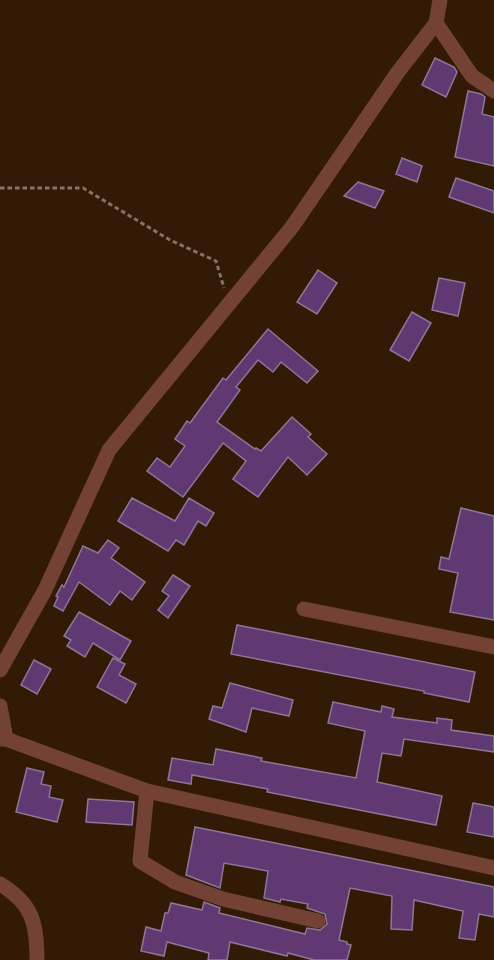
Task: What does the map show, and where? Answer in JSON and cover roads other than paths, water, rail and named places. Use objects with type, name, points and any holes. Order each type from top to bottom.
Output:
[{"type":"street","points":[[0,670],[45,590],[109,450],[292,227],[398,72],[436,22],[440,0]]},
{"type":"street","points":[[436,22],[472,76],[494,91]]},
{"type":"street","points":[[304,609],[494,647]]},
{"type":"street","points":[[0,706],[3,739],[147,790],[494,868]]},
{"type":"street","points":[[147,790],[140,861],[175,882],[224,899],[318,921]]},
{"type":"street","points":[[0,884],[9,889],[29,908],[37,935],[38,960]]}]
